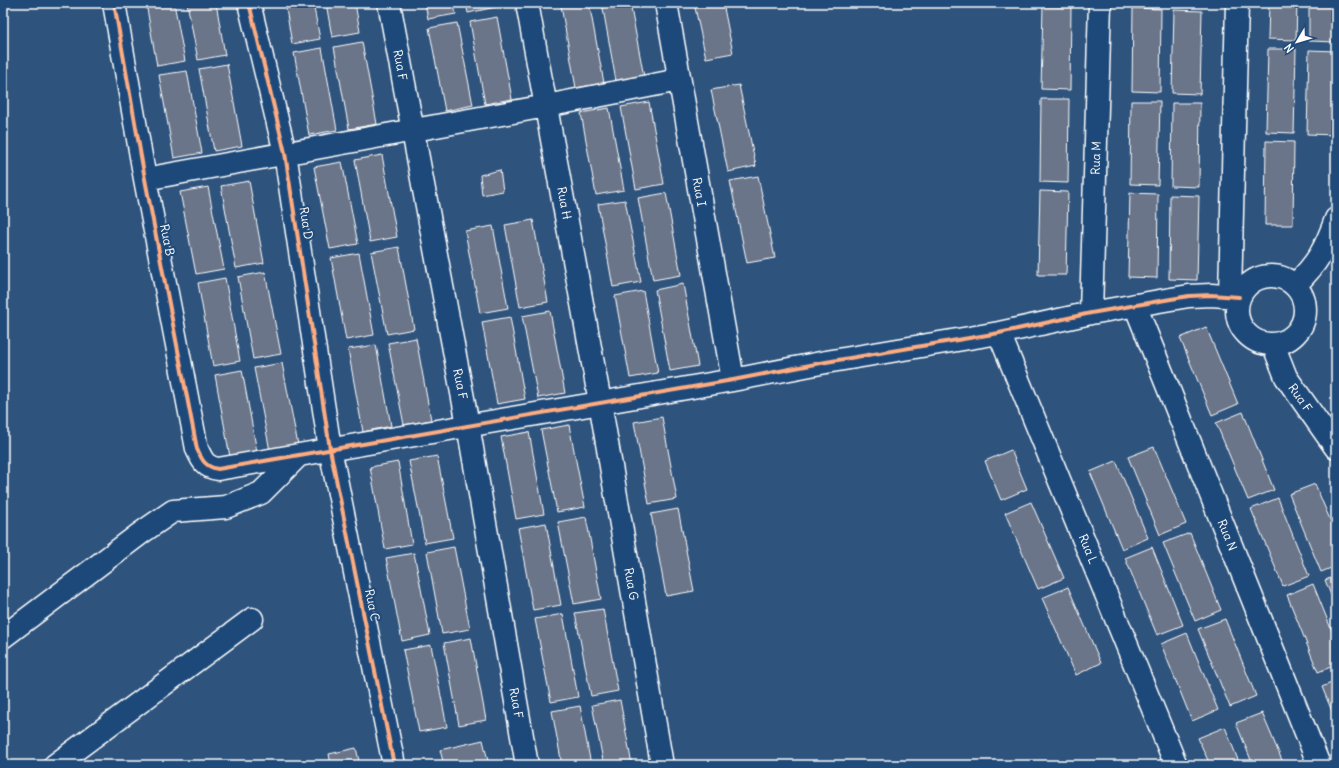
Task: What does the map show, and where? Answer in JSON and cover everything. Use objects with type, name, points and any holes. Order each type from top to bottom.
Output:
[{"type":"street","name":"Rua B","points":[[114,3],[197,449],[202,461],[209,467],[218,469],[300,455]]},
{"type":"street","name":"Rua D","points":[[249,3],[285,153],[330,449]]},
{"type":"street","name":"Rua F","points":[[389,3],[468,425],[527,765]]},
{"type":"street","name":"Rua H","points":[[527,3],[600,402]]},
{"type":"street","name":"Rua I","points":[[666,3],[733,380]]},
{"type":"street","name":"Rua M","points":[[1091,313],[1100,3]]},
{"type":"street","points":[[3,637],[141,533],[173,511],[226,507],[262,493],[300,455],[999,333],[1135,305],[1189,296],[1235,296],[1250,282],[1259,277],[1268,275],[1287,279],[1295,285],[1301,293],[1305,312],[1303,322],[1298,331],[1291,338],[1283,342],[1273,344],[1263,343],[1246,333],[1241,326],[1238,316],[1235,296],[1238,3]]},
{"type":"street","points":[[146,179],[680,80]]},
{"type":"street","points":[[1295,285],[1308,273],[1319,259],[1336,219]]},
{"type":"street","name":"Rua N","points":[[1135,305],[1318,765]]},
{"type":"street","name":"Rua L","points":[[999,333],[1176,765]]},
{"type":"street","name":"Rua F","points":[[1273,344],[1278,361],[1286,377],[1336,448]]},
{"type":"street","name":"Rua G","points":[[600,402],[662,765]]},
{"type":"street","name":"Rua C","points":[[330,449],[394,765]]},
{"type":"street","points":[[55,765],[252,619]]},
{"type":"building","points":[[146,3],[174,3],[185,61],[157,66]]},
{"type":"building","points":[[187,3],[216,3],[225,55],[198,60]]},
{"type":"building","points":[[285,3],[313,3],[320,39],[292,44]]},
{"type":"building","points":[[326,3],[355,3],[360,32],[332,37]]},
{"type":"building","points":[[425,3],[453,3],[456,14],[428,19]]},
{"type":"building","points":[[466,3],[495,3],[496,7],[468,13]]},
{"type":"building","points":[[576,3],[589,3],[604,83],[576,88],[561,6]]},
{"type":"building","points":[[602,3],[630,3],[644,77],[616,81]]},
{"type":"building","points":[[694,3],[723,3],[733,53],[706,58]]},
{"type":"building","points":[[1269,3],[1297,3],[1296,40],[1268,39]]},
{"type":"building","points":[[1309,3],[1336,3],[1336,42],[1309,41]]},
{"type":"building","points":[[1043,6],[1071,7],[1070,90],[1041,89]]},
{"type":"building","points":[[1133,8],[1161,9],[1160,92],[1132,91]]},
{"type":"building","points":[[1174,10],[1202,11],[1200,94],[1172,93]]},
{"type":"building","points":[[497,17],[512,99],[485,104],[470,22]]},
{"type":"building","points":[[457,23],[473,105],[445,111],[429,28]]},
{"type":"building","points":[[362,42],[377,124],[349,129],[334,47]]},
{"type":"building","points":[[322,48],[337,130],[309,135],[294,53]]},
{"type":"building","points":[[1268,49],[1296,49],[1294,133],[1266,132]]},
{"type":"building","points":[[1309,50],[1336,51],[1335,135],[1307,134]]},
{"type":"building","points":[[227,64],[242,146],[214,151],[199,69]]},
{"type":"building","points":[[187,71],[202,153],[174,158],[159,75]]},
{"type":"building","points":[[739,85],[756,166],[728,172],[711,90]]},
{"type":"building","points":[[1041,99],[1069,99],[1068,183],[1040,182]]},
{"type":"building","points":[[1131,101],[1160,101],[1158,185],[1130,184]]},
{"type":"building","points":[[649,102],[664,184],[636,189],[621,107]]},
{"type":"building","points":[[1172,103],[1200,103],[1199,187],[1171,186]]},
{"type":"building","points":[[609,108],[624,190],[596,195],[581,113]]},
{"type":"building","points":[[1266,141],[1294,142],[1293,225],[1265,225]]},
{"type":"building","points":[[382,155],[397,237],[370,242],[355,160]]},
{"type":"building","points":[[342,162],[358,244],[330,249],[314,167]]},
{"type":"building","points":[[500,170],[503,191],[482,195],[480,175]]},
{"type":"building","points":[[758,176],[775,258],[747,263],[730,181]]},
{"type":"building","points":[[249,181],[264,263],[236,268],[221,186]]},
{"type":"building","points":[[208,187],[224,269],[196,274],[180,192]]},
{"type":"building","points":[[1040,191],[1068,192],[1066,275],[1038,275]]},
{"type":"building","points":[[666,193],[681,275],[653,280],[638,198]]},
{"type":"building","points":[[1130,193],[1158,194],[1157,278],[1128,277]]},
{"type":"building","points":[[1170,195],[1199,196],[1197,280],[1169,279]]},
{"type":"building","points":[[625,200],[641,282],[613,287],[598,204]]},
{"type":"building","points":[[533,220],[548,302],[520,307],[505,225]]},
{"type":"building","points":[[493,226],[508,308],[480,313],[465,231]]},
{"type":"building","points":[[399,247],[414,329],[387,334],[371,252]]},
{"type":"building","points":[[359,253],[374,335],[346,340],[331,258]]},
{"type":"building","points":[[265,272],[281,354],[253,359],[238,277]]},
{"type":"building","points":[[225,278],[240,361],[213,366],[198,283]]},
{"type":"building","points":[[683,284],[698,366],[670,371],[655,290]]},
{"type":"building","points":[[643,291],[658,373],[630,378],[615,296]]},
{"type":"building","points":[[550,311],[565,393],[538,398],[522,316]]},
{"type":"building","points":[[510,317],[525,399],[497,404],[482,322]]},
{"type":"building","points":[[1206,327],[1238,404],[1212,415],[1180,338]]},
{"type":"building","points":[[416,338],[431,420],[404,425],[388,343]]},
{"type":"building","points":[[376,345],[391,426],[363,432],[348,349]]},
{"type":"building","points":[[282,363],[298,445],[270,451],[254,368]]},
{"type":"building","points":[[242,370],[257,452],[230,457],[215,375]]},
{"type":"building","points":[[1243,412],[1274,490],[1248,500],[1216,423]]},
{"type":"building","points":[[662,417],[677,499],[649,504],[634,422]]},
{"type":"building","points":[[569,425],[585,507],[557,512],[541,430]]},
{"type":"building","points":[[529,432],[544,514],[516,519],[501,437]]},
{"type":"building","points":[[1154,447],[1186,524],[1160,535],[1128,457]]},
{"type":"building","points":[[1011,450],[1027,489],[1001,500],[985,461]]},
{"type":"building","points":[[437,456],[453,538],[425,543],[409,461]]},
{"type":"building","points":[[1116,461],[1148,538],[1122,549],[1090,472]]},
{"type":"building","points":[[398,462],[412,544],[385,549],[370,467]]},
{"type":"building","points":[[1315,484],[1336,534],[1336,566],[1321,572],[1289,494]]},
{"type":"building","points":[[1278,498],[1309,576],[1283,586],[1251,509]]},
{"type":"building","points":[[1031,502],[1064,578],[1038,589],[1005,513]]},
{"type":"building","points":[[678,509],[694,591],[666,596],[651,514]]},
{"type":"building","points":[[586,517],[601,599],[574,604],[558,522]]},
{"type":"building","points":[[546,523],[561,605],[533,610],[518,528]]},
{"type":"building","points":[[1190,533],[1221,610],[1195,621],[1163,543]]},
{"type":"building","points":[[454,547],[470,629],[442,634],[427,552]]},
{"type":"building","points":[[1152,547],[1183,625],[1157,635],[1125,558]]},
{"type":"building","points":[[414,553],[430,635],[402,641],[386,558]]},
{"type":"building","points":[[1336,576],[1336,608],[1325,580]]},
{"type":"building","points":[[1313,584],[1336,641],[1336,665],[1318,672],[1287,595]]},
{"type":"building","points":[[1068,587],[1101,663],[1076,675],[1042,598]]},
{"type":"building","points":[[603,609],[618,691],[591,696],[575,613]]},
{"type":"building","points":[[563,614],[578,697],[551,702],[535,619]]},
{"type":"building","points":[[1225,619],[1256,696],[1230,707],[1198,629]]},
{"type":"building","points":[[1187,633],[1218,710],[1192,721],[1161,644]]},
{"type":"building","points":[[471,638],[486,720],[459,725],[444,643]]},
{"type":"building","points":[[431,645],[447,727],[419,732],[403,650]]},
{"type":"building","points":[[1336,681],[1336,721],[1322,687]]},
{"type":"building","points":[[620,700],[632,765],[604,765],[592,705]]},
{"type":"building","points":[[580,706],[591,765],[562,765],[552,711]]},
{"type":"building","points":[[1262,713],[1284,765],[1253,765],[1236,723]]},
{"type":"building","points":[[1225,727],[1240,765],[1210,765],[1198,738]]},
{"type":"building","points":[[483,740],[489,765],[444,765],[440,750]]},
{"type":"building","points":[[356,748],[360,765],[331,765],[329,754]]},
{"type":"cycle path","points":[[114,3],[145,179],[197,449],[204,462],[210,467],[218,469],[733,380],[826,362],[999,333],[1091,313],[1189,296],[1211,295],[1239,297]]},
{"type":"cycle path","points":[[249,3],[285,153],[330,449],[394,765]]}]
